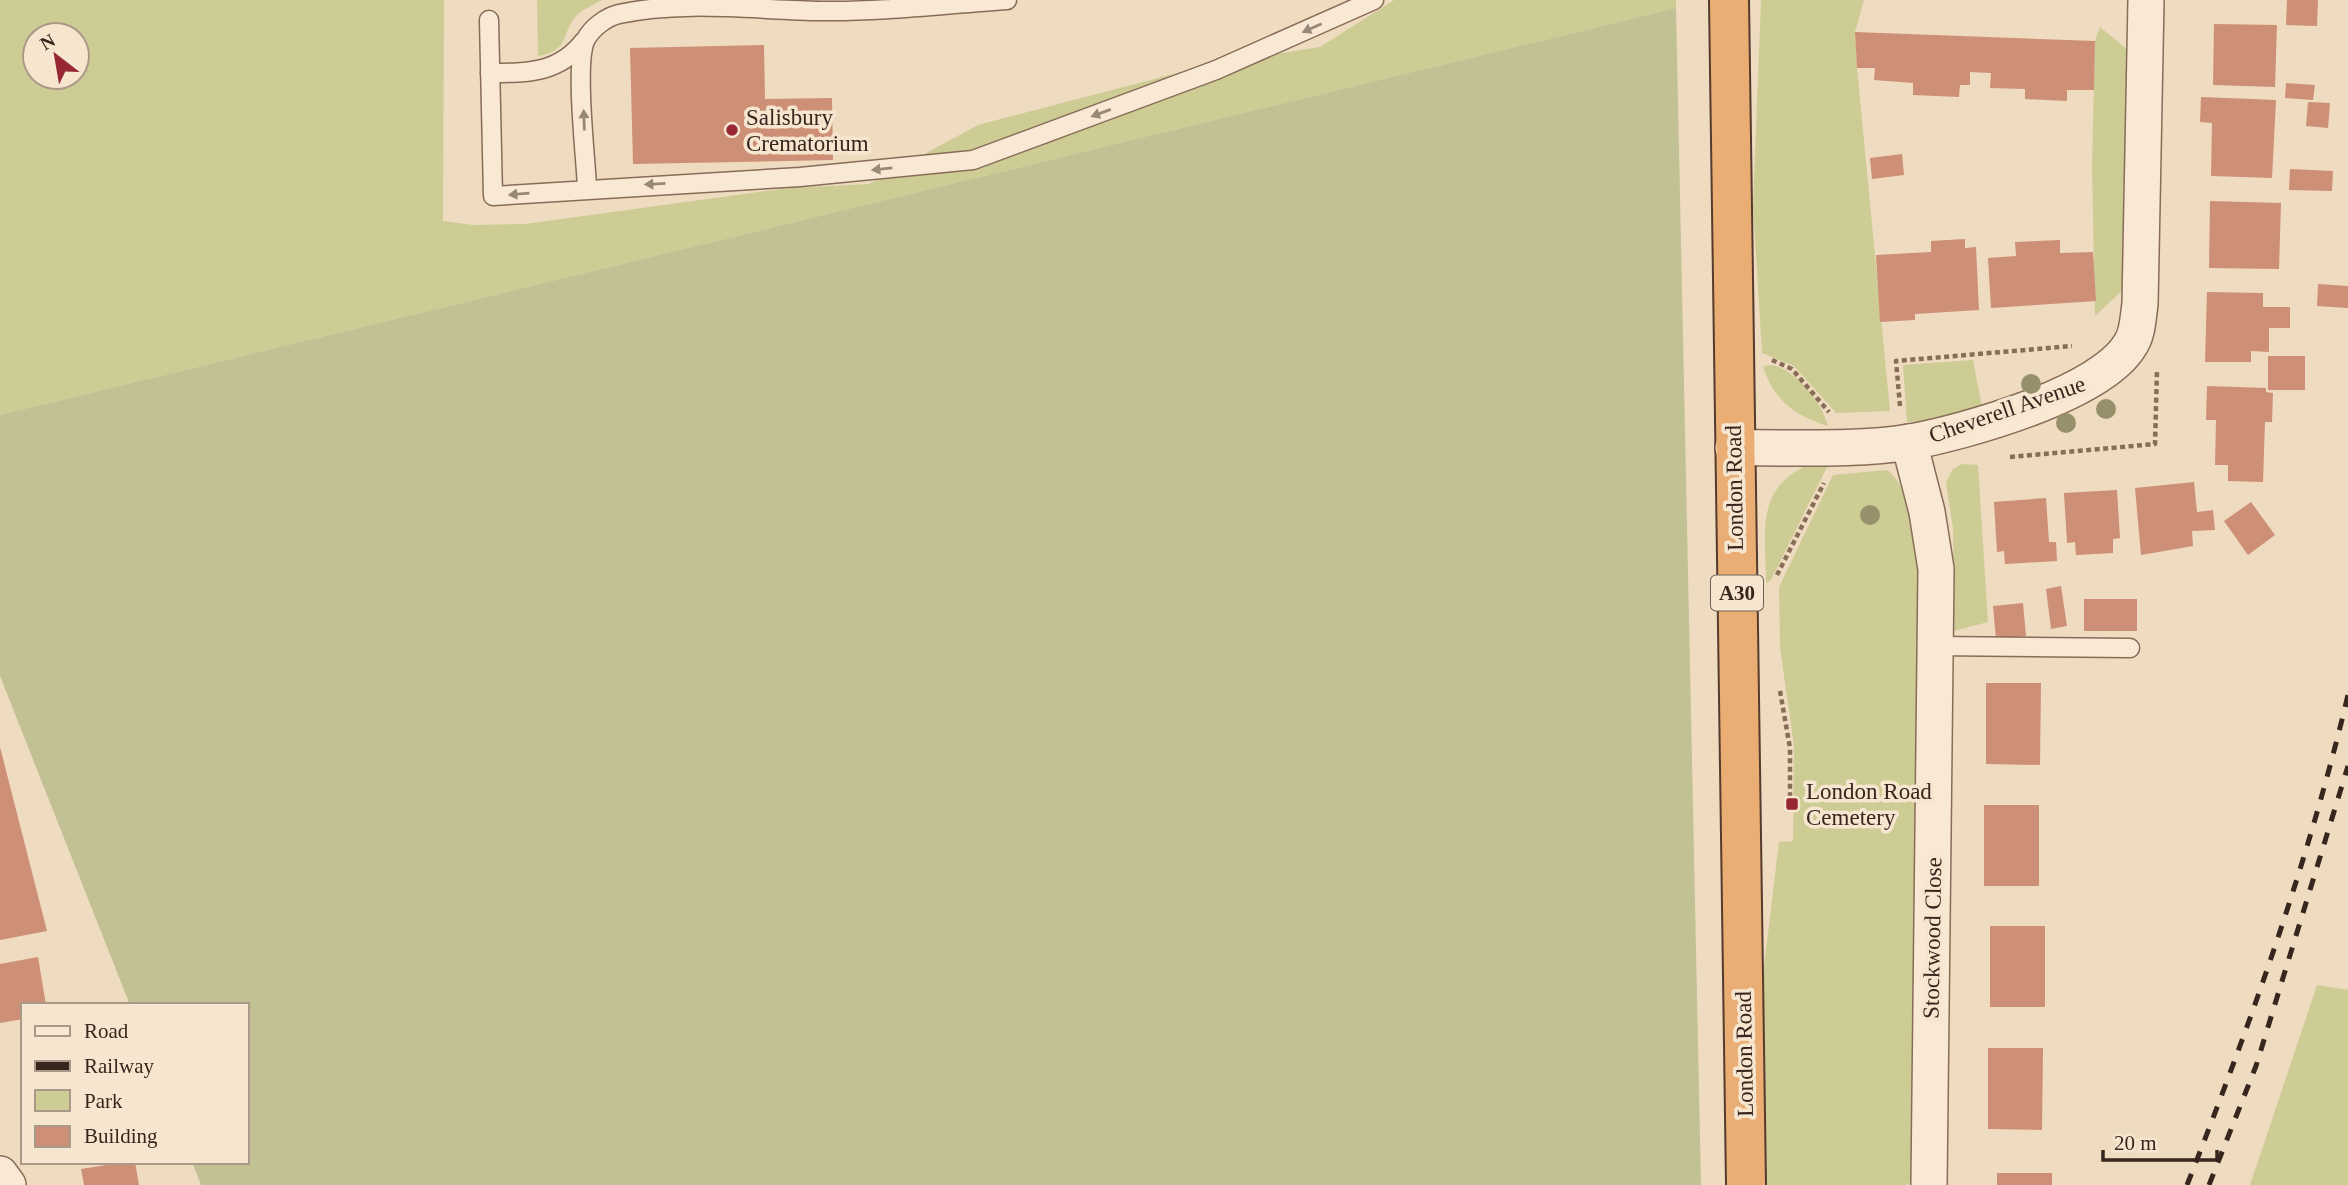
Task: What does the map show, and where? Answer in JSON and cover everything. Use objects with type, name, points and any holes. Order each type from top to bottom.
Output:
[{"type":"highway","name":"London Road","points":[[1729,0],[1733,448],[1746,1185]]},
{"type":"street","name":"Cheverell Avenue","points":[[1733,448],[1909,442],[1992,419],[2078,389],[2107,370],[2132,344],[2140,304],[2146,0]]},
{"type":"street","name":"Stockwood Close","points":[[1909,442],[1927,512],[1936,569],[1929,1185]]},
{"type":"street","points":[[0,1174],[8,1185]]},
{"type":"lane","points":[[490,73],[546,70],[573,54],[600,23],[615,15],[643,10],[702,8],[825,11],[1007,0]]},
{"type":"lane","points":[[489,20],[493,196],[587,188],[800,177],[973,160],[1216,70],[1374,0]]},
{"type":"lane","points":[[585,40],[582,61],[587,188]]},
{"type":"lane","points":[[1935,646],[2130,648]]},
{"type":"path","points":[[1732,361],[1770,359],[1792,369],[1826,407],[1843,445],[1773,584]]},
{"type":"path","points":[[1779,684],[1790,748],[1790,797]]},
{"type":"green space","points":[[0,0],[444,0],[443,221],[473,225],[525,224],[788,188],[869,184],[978,125],[1208,65],[1320,47],[1394,0],[1676,0],[1676,8],[0,415]]},
{"type":"green space","points":[[537,0],[602,0],[578,14],[556,50],[538,56]]},
{"type":"green space","points":[[1761,0],[1864,0],[1855,32],[1857,68],[1890,411],[1836,413],[1794,366],[1762,353],[1753,206]]},
{"type":"green space","points":[[1676,8],[1701,1185],[201,1185],[193,1164],[248,1164],[248,1003],[129,1003],[0,676],[0,415]]},
{"type":"green space","points":[[2100,27],[2136,57],[2128,285],[2095,316],[2092,165],[2095,41]]},
{"type":"green space","points":[[1973,360],[1982,407],[1946,419],[1907,422],[1903,365]]},
{"type":"green space","points":[[1773,365],[1800,381],[1814,397],[1828,426],[1796,412],[1779,397],[1763,366]]},
{"type":"green space","points":[[1962,464],[1978,465],[1988,622],[1954,631],[1953,528],[1946,483],[1952,470]]},
{"type":"green space","points":[[1808,465],[1828,465],[1771,580],[1766,583],[1765,530],[1771,500],[1791,475]]},
{"type":"green space","points":[[1887,470],[1895,478],[1906,498],[1919,558],[1913,1180],[1907,1185],[1766,1185],[1762,983],[1779,842],[1793,841],[1794,746],[1780,648],[1779,587],[1833,475]]},
{"type":"green space","points":[[2317,985],[2348,990],[2348,1185],[2250,1185]]},
{"type":"building","points":[[2287,0],[2318,0],[2317,26],[2286,25]]},
{"type":"building","points":[[2214,24],[2277,25],[2275,87],[2213,85]]},
{"type":"building","points":[[1855,32],[2095,41],[2094,90],[2067,90],[2067,101],[2025,99],[2025,89],[1990,88],[1991,73],[1970,72],[1970,85],[1960,85],[1959,97],[1913,95],[1913,83],[1874,80],[1875,68],[1857,68]]},
{"type":"building","name":"Salisbury Crematorium","points":[[764,45],[765,99],[832,98],[833,160],[633,164],[630,48]]},
{"type":"building","points":[[2286,83],[2315,85],[2313,100],[2285,98]]},
{"type":"building","points":[[2201,97],[2276,100],[2272,178],[2211,176],[2212,123],[2200,122]]},
{"type":"building","points":[[2308,102],[2330,103],[2328,128],[2306,126]]},
{"type":"building","points":[[1902,154],[1904,175],[1872,179],[1870,158]]},
{"type":"building","points":[[2290,169],[2333,171],[2332,191],[2289,190]]},
{"type":"building","points":[[2210,201],[2281,203],[2279,269],[2209,268]]},
{"type":"building","points":[[1965,239],[1965,248],[1976,247],[1979,310],[1915,314],[1915,320],[1880,322],[1876,255],[1931,252],[1931,241]]},
{"type":"building","points":[[2060,240],[2060,253],[2093,252],[2096,301],[1991,308],[1988,258],[2016,256],[2015,242]]},
{"type":"building","points":[[2318,284],[2348,286],[2348,308],[2317,306]]},
{"type":"building","points":[[2207,292],[2263,293],[2263,307],[2290,307],[2290,328],[2269,328],[2269,352],[2251,351],[2251,362],[2205,362]]},
{"type":"building","points":[[2268,356],[2305,356],[2305,390],[2268,390]]},
{"type":"building","points":[[2207,386],[2266,388],[2266,392],[2273,393],[2272,422],[2265,422],[2263,482],[2228,481],[2228,465],[2215,465],[2216,420],[2206,420]]},
{"type":"building","points":[[2194,482],[2197,512],[2213,510],[2215,530],[2192,531],[2193,546],[2141,555],[2135,488]]},
{"type":"building","points":[[2117,490],[2120,538],[2113,539],[2113,553],[2076,555],[2075,542],[2067,543],[2064,493]]},
{"type":"building","points":[[2046,498],[2049,542],[2056,542],[2057,561],[2005,564],[2004,551],[1997,552],[1994,502]]},
{"type":"building","points":[[2251,502],[2275,535],[2248,555],[2224,521]]},
{"type":"building","points":[[2061,586],[2067,626],[2051,629],[2046,589]]},
{"type":"building","points":[[2084,599],[2137,599],[2137,631],[2084,631]]},
{"type":"building","points":[[2023,603],[2026,636],[1996,639],[1993,606]]},
{"type":"building","points":[[1986,683],[2041,683],[2040,765],[1986,764]]},
{"type":"building","points":[[0,747],[47,931],[0,940]]},
{"type":"building","points":[[1984,805],[2039,805],[2039,886],[1984,886]]},
{"type":"building","points":[[1990,926],[2045,926],[2045,1007],[1990,1007]]},
{"type":"building","points":[[38,957],[46,1003],[21,1003],[21,1019],[0,1023],[0,964]]},
{"type":"building","points":[[1988,1048],[2043,1048],[2042,1130],[1988,1129]]},
{"type":"building","points":[[135,1164],[139,1185],[84,1185],[81,1169]]},
{"type":"building","points":[[1997,1173],[2052,1173],[2052,1185],[1997,1185]]},
{"type":"railway","points":[[2187,1185],[2276,943],[2315,820],[2348,695]]},
{"type":"railway","points":[[2209,1185],[2256,1066],[2348,766]]},
{"type":"place","name":"Salisbury Crematorium","points":[[732,130]]},
{"type":"place","name":"London Road Cemetery","points":[[1792,804]]}]
